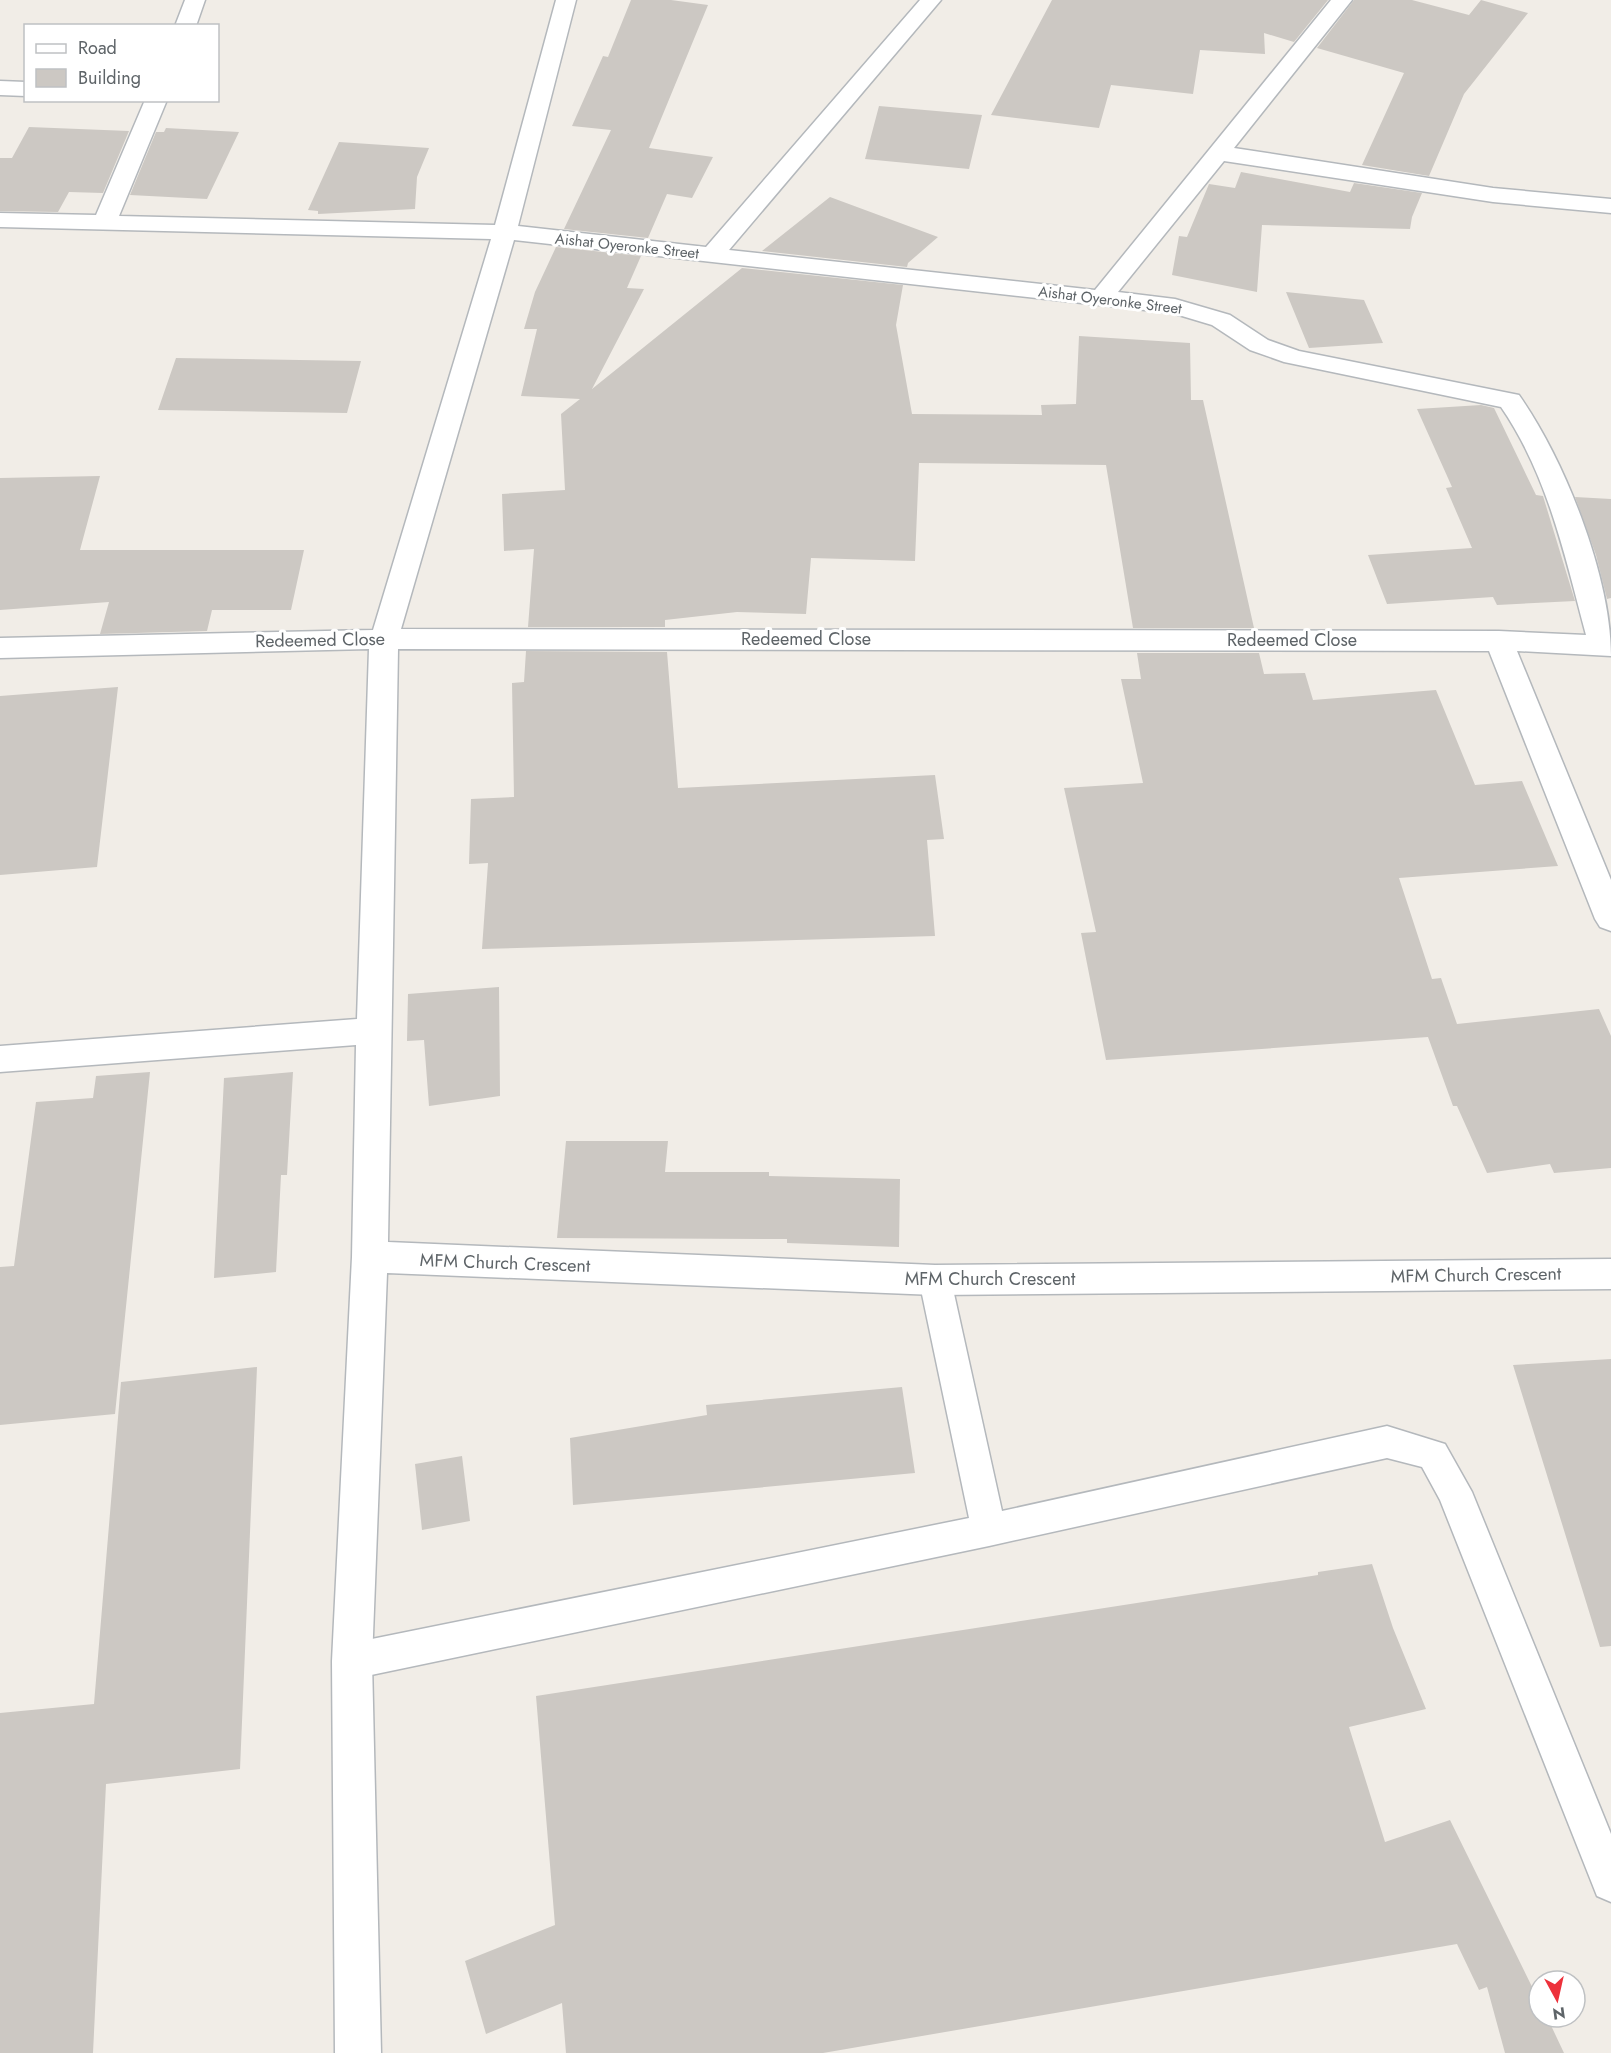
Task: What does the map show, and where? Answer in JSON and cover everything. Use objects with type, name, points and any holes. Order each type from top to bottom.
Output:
[{"type":"street","points":[[186,24],[195,0]]},
{"type":"street","points":[[358,2053],[352,1661],[370,1257],[373,1030],[384,639],[505,232],[566,0]]},
{"type":"street","points":[[711,256],[931,0]]},
{"type":"street","points":[[1101,298],[1342,0]]},
{"type":"street","points":[[0,88],[24,89]]},
{"type":"street","points":[[105,222],[155,102]]},
{"type":"street","points":[[1219,153],[1493,195],[1611,206]]},
{"type":"street","name":"Aishat Oyeronke Street","points":[[0,220],[505,232],[1175,306],[1221,320],[1259,345],[1293,357],[1510,401],[1528,424],[1568,520],[1607,647]]},
{"type":"street","name":"Redeemed Close","points":[[0,648],[384,639],[1499,641],[1607,647]]},
{"type":"street","points":[[1499,641],[1611,919]]},
{"type":"street","points":[[0,1059],[373,1030]]},
{"type":"street","name":"MFM Church Crescent","points":[[370,1257],[935,1280],[1611,1274]]},
{"type":"lane","points":[[935,1280],[989,1530]]},
{"type":"lane","points":[[352,1661],[989,1530],[1387,1442],[1433,1455],[1454,1492],[1611,1882]]},
{"type":"building","points":[[631,0],[671,0],[708,5],[649,148],[713,157],[692,198],[667,194],[648,238],[564,229],[611,130],[572,126],[603,56],[608,57]]},
{"type":"building","points":[[1052,0],[1328,0],[1294,42],[1264,33],[1265,54],[1200,50],[1193,94],[1111,85],[1099,128],[991,115]]},
{"type":"building","points":[[1354,0],[1412,0],[1469,15],[1481,0],[1528,13],[1464,94],[1429,176],[1362,165],[1404,73],[1317,48]]},
{"type":"building","points":[[879,106],[982,115],[969,169],[865,159]]},
{"type":"building","points":[[29,127],[129,131],[103,193],[69,192],[58,212],[0,211],[0,158],[12,158]]},
{"type":"building","points":[[166,128],[239,132],[207,199],[130,195],[156,132],[164,132]]},
{"type":"building","points":[[339,142],[429,148],[417,177],[415,209],[318,214],[318,211],[308,210]]},
{"type":"building","points":[[1241,172],[1350,192],[1354,183],[1422,193],[1412,217],[1410,229],[1262,225],[1257,292],[1172,275],[1179,236],[1187,237],[1209,184],[1235,188]]},
{"type":"building","points":[[830,197],[938,237],[908,263],[907,267],[762,251]]},
{"type":"building","points":[[556,247],[641,256],[627,288],[644,289],[592,389],[742,268],[903,285],[896,325],[912,414],[1042,415],[1041,405],[1076,404],[1079,336],[1190,343],[1191,400],[1203,400],[1254,628],[1133,628],[1106,465],[919,463],[915,561],[811,558],[806,614],[737,612],[665,620],[665,627],[528,627],[534,549],[504,551],[502,494],[565,490],[561,414],[580,399],[521,396],[537,329],[524,329],[535,292]]},
{"type":"building","points":[[1286,292],[1364,300],[1383,343],[1309,348]]},
{"type":"building","points":[[176,358],[361,361],[347,413],[158,410]]},
{"type":"building","points":[[1481,405],[1494,408],[1536,495],[1543,496],[1575,601],[1497,605],[1493,597],[1387,604],[1368,555],[1472,548],[1446,488],[1452,487],[1417,409]]},
{"type":"building","points":[[100,476],[80,550],[304,550],[291,610],[212,610],[207,631],[100,634],[109,602],[0,610],[0,478]]},
{"type":"building","points":[[1575,497],[1611,499],[1611,598],[1607,599],[1596,555]]},
{"type":"building","points":[[526,651],[667,652],[678,788],[935,775],[944,839],[927,840],[935,936],[482,949],[488,863],[469,864],[471,799],[514,797],[512,683],[524,682]]},
{"type":"building","points":[[1137,653],[1259,653],[1264,674],[1305,673],[1313,700],[1436,690],[1475,785],[1522,781],[1558,866],[1399,878],[1432,979],[1441,978],[1457,1024],[1599,1009],[1611,1036],[1611,1168],[1554,1173],[1550,1164],[1487,1173],[1457,1106],[1453,1106],[1428,1037],[1106,1060],[1081,933],[1096,932],[1064,788],[1143,783],[1121,679],[1141,679]]},
{"type":"building","points":[[118,687],[97,867],[0,875],[0,696]]},
{"type":"building","points":[[499,987],[500,1096],[429,1106],[424,1040],[407,1041],[408,994]]},
{"type":"building","points":[[150,1072],[115,1414],[0,1425],[0,1267],[14,1266],[36,1102],[93,1098],[96,1076]]},
{"type":"building","points":[[293,1072],[287,1175],[281,1175],[276,1272],[214,1278],[224,1078]]},
{"type":"building","points":[[566,1141],[668,1141],[665,1172],[769,1172],[769,1176],[900,1179],[899,1247],[787,1243],[787,1239],[557,1238]]},
{"type":"building","points":[[1611,1359],[1611,1646],[1600,1647],[1513,1365]]},
{"type":"building","points":[[257,1367],[240,1769],[106,1784],[93,2053],[0,2053],[0,1713],[94,1704],[121,1382]]},
{"type":"building","points":[[902,1387],[915,1473],[573,1505],[570,1438],[707,1415],[706,1405]]},
{"type":"building","points":[[462,1456],[470,1521],[422,1530],[415,1464]]},
{"type":"building","points":[[1372,1564],[1393,1628],[1426,1709],[1349,1727],[1385,1842],[1450,1820],[1527,1977],[1527,2029],[1553,2029],[1564,2053],[1505,2053],[1487,1987],[1479,1990],[1457,1944],[823,2053],[566,2053],[562,2003],[486,2034],[465,1961],[555,1925],[536,1696],[1318,1575],[1318,1572]]}]
